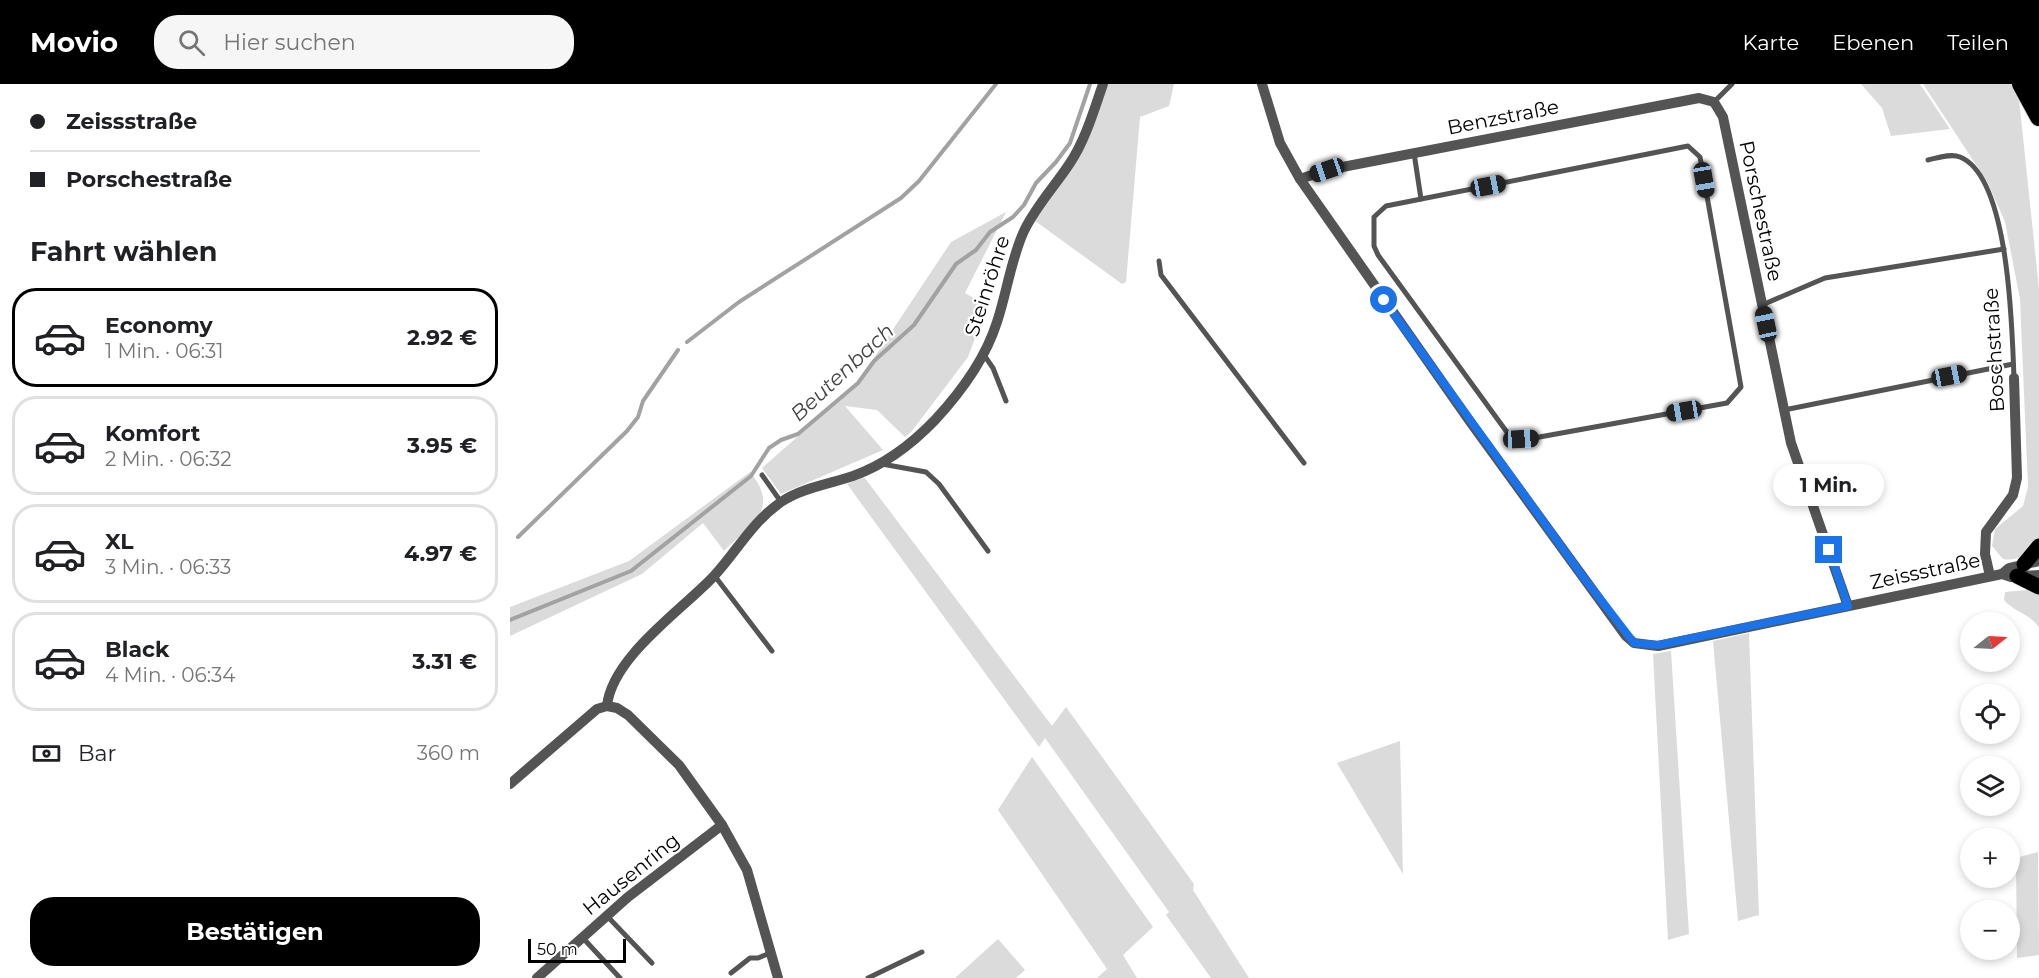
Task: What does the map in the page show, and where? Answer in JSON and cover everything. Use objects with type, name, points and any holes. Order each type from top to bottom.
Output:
[{"type":"highway","points":[[2021,84],[2039,118]]},
{"type":"main road","points":[[2036,84],[2039,118]]},
{"type":"main road","points":[[2039,546],[2027,567],[2039,586]]},
{"type":"street","name":"Steinröhre","points":[[714,575],[748,531],[781,502],[802,491],[855,476],[880,464],[915,440],[935,420],[984,356],[997,323],[1023,233],[1031,218],[1072,161],[1103,84]]},
{"type":"street","name":"Zeissstraße","points":[[1262,84],[1280,143],[1300,179],[1626,636],[1634,643],[1658,645],[1848,606],[1925,586],[2002,574],[2008,568],[2027,567]]},
{"type":"street","name":"Benzstraße","points":[[1300,179],[1327,170],[1699,98],[1714,102]]},
{"type":"street","name":"Porschestraße","points":[[1714,102],[1723,117],[1794,453],[1848,606]]},
{"type":"street","name":"Boschstraße","points":[[1990,576],[1985,554],[1986,532],[2013,495],[2017,478],[2014,378]]},
{"type":"street","points":[[2027,567],[2039,575]]},
{"type":"street","points":[[607,706],[611,686],[640,646],[714,575]]},
{"type":"street","points":[[510,784],[589,715],[607,706],[617,708],[628,715],[679,765],[722,825],[747,870],[778,978]]},
{"type":"street","name":"Hausenring","points":[[537,978],[607,916],[722,825]]},
{"type":"lane","points":[[1714,102],[1732,84]]},
{"type":"lane","points":[[1688,146],[1700,157],[1741,387],[1727,403],[1534,438],[1521,439],[1509,435],[1374,246],[1374,216],[1386,206],[1421,199],[1688,146]]},
{"type":"lane","points":[[1414,153],[1421,199]]},
{"type":"lane","name":"Boschstraße","points":[[1928,160],[1960,157],[1975,171],[1994,210],[2004,249],[2014,378]]},
{"type":"lane","points":[[1762,305],[1825,278],[2004,249]]},
{"type":"lane","points":[[1159,261],[1161,275],[1304,463]]},
{"type":"lane","points":[[984,356],[993,368],[1006,401]]},
{"type":"lane","points":[[1784,410],[2013,364]]},
{"type":"lane","points":[[880,464],[926,472],[939,484],[988,550]]},
{"type":"lane","points":[[762,475],[781,502]]},
{"type":"lane","points":[[714,575],[772,651]]},
{"type":"lane","points":[[607,916],[652,963]]},
{"type":"lane","points":[[582,937],[620,978]]},
{"type":"lane","points":[[868,978],[922,952]]},
{"type":"lane","points":[[731,974],[750,958],[759,958],[770,953]]},
{"type":"shaded area","points":[[1107,84],[1174,84],[1169,106],[1140,117],[1126,282],[1122,284],[1031,218],[1075,163]]},
{"type":"shaded area","points":[[1861,84],[1920,84],[1950,129],[1891,136],[1882,108]]},
{"type":"shaded area","points":[[1923,84],[2014,84],[2019,99],[2039,289],[2039,537],[2024,555],[2009,560],[2003,559],[1992,546],[1995,529],[2023,506],[2028,487],[2020,299],[2005,222],[1988,183]]},
{"type":"shaded area","points":[[1006,212],[965,293],[987,306],[968,357],[912,431],[905,437],[877,410],[845,406],[883,450],[781,494],[762,468],[856,385],[951,242]]},
{"type":"shaded area","points":[[750,472],[759,485],[763,507],[752,524],[724,551],[703,523],[642,574],[510,636],[510,607],[629,561]]},
{"type":"shaded area","points":[[864,477],[1052,726],[1066,707],[1194,884],[1193,890],[1249,978],[1211,978],[1166,915],[1169,912],[1045,738],[1039,747],[847,484]]},
{"type":"shaded area","points":[[2027,590],[2039,594],[2039,628],[2032,619],[2004,600],[2005,592]]},
{"type":"shaded area","points":[[1749,633],[1759,915],[1738,921],[1713,641]]},
{"type":"shaded area","points":[[1671,651],[1689,934],[1668,940],[1653,654]]},
{"type":"shaded area","points":[[1400,741],[1403,874],[1337,763]]},
{"type":"shaded area","points":[[1032,757],[1153,927],[1123,955],[1137,978],[1097,978],[1107,969],[998,810]]},
{"type":"shaded area","points":[[2038,852],[2039,955],[2020,958],[2020,900],[2016,900],[2016,888],[2020,888],[2020,857]]},
{"type":"shaded area","points":[[998,939],[1025,970],[1016,978],[955,978]]},
{"type":"waterway","points":[[687,342],[739,302],[901,198],[919,181],[996,84]]},
{"type":"waterway","name":"Beutenbach","points":[[510,620],[631,571],[751,476],[769,448],[781,440],[798,434],[858,383],[874,361],[914,325],[956,264],[976,250],[990,232],[1013,217],[1024,205],[1036,183],[1070,143],[1090,84]]},
{"type":"waterway","points":[[518,537],[627,431],[638,417],[643,401],[678,350]]},
{"type":"route","points":[[1384,300],[1626,636],[1634,643],[1646,646],[1658,645],[1848,606],[1844,586],[1829,550]]}]
